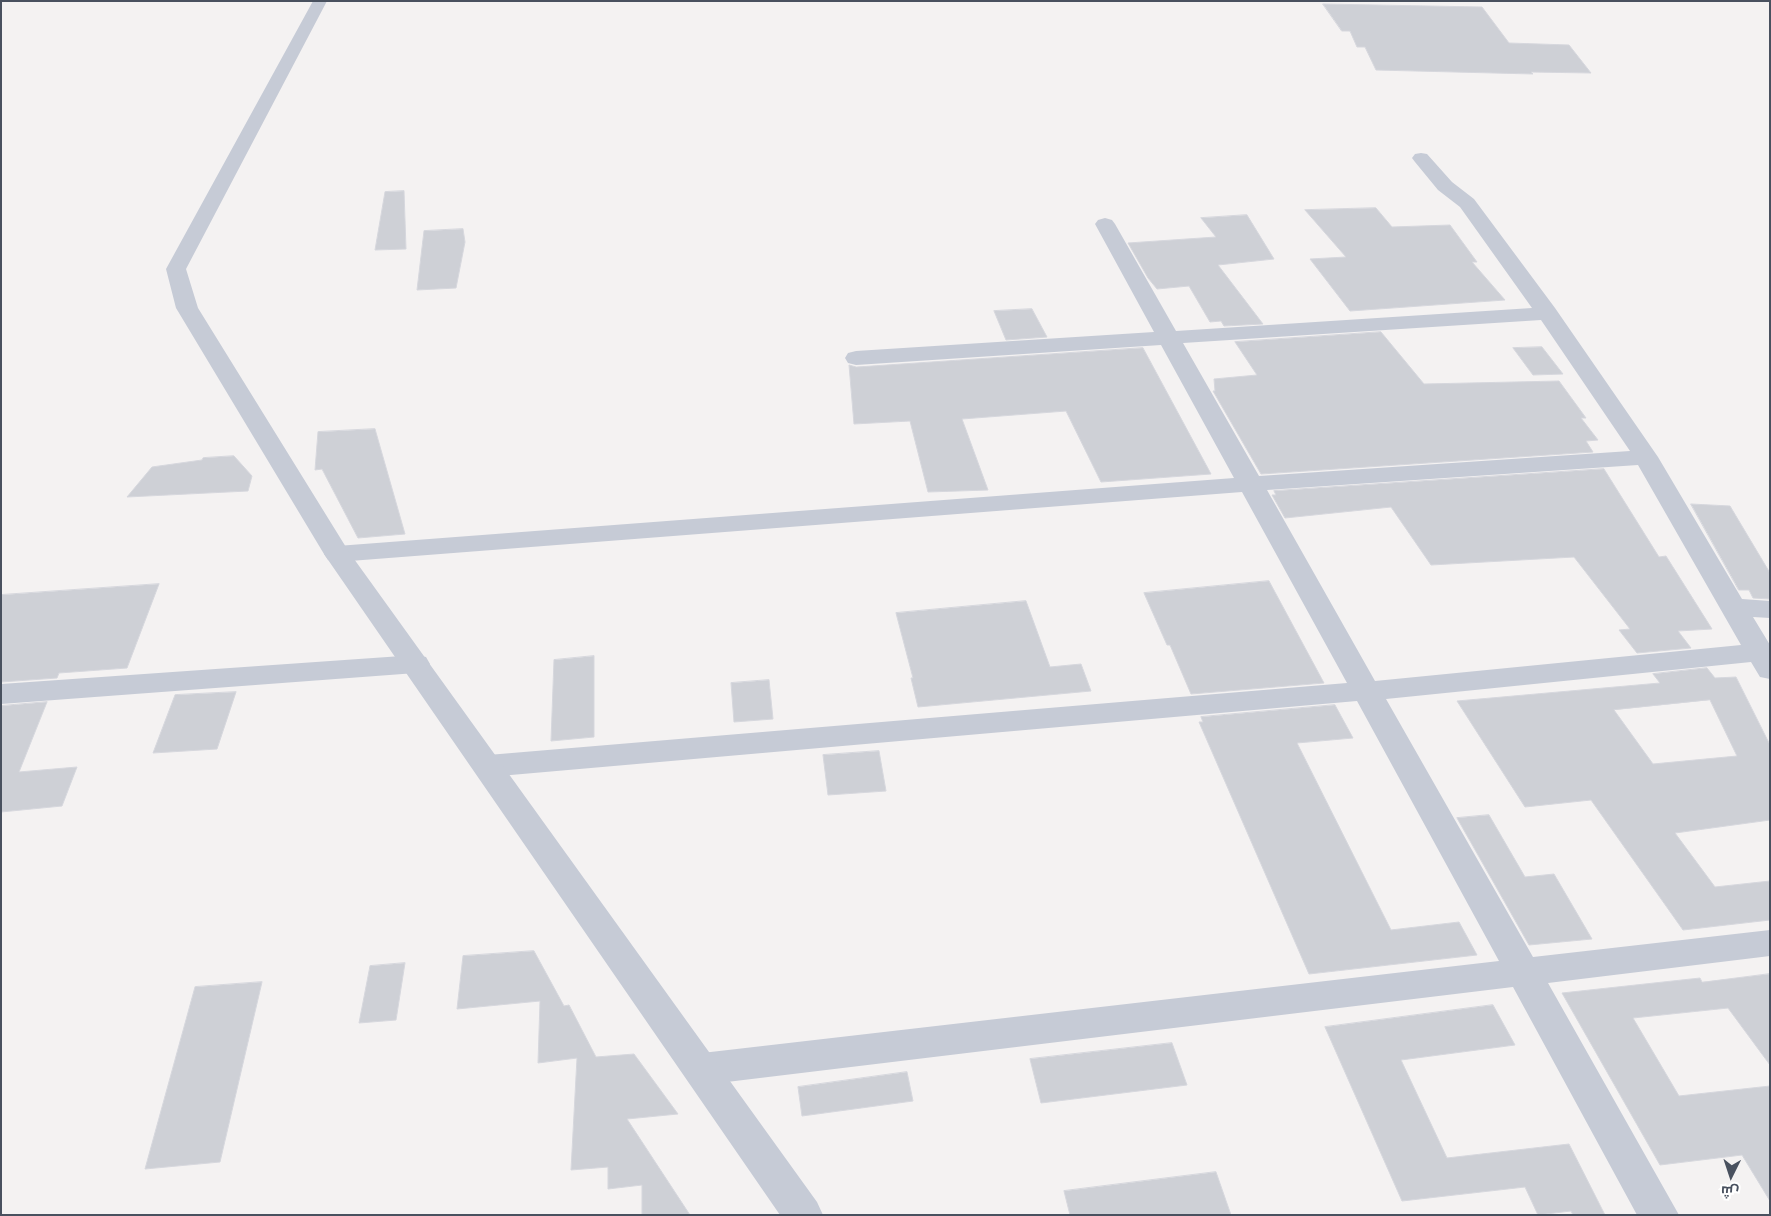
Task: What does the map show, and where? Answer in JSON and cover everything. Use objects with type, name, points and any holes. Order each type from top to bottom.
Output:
[{"type":"street","points":[[320,1],[176,269],[187,308],[337,554],[702,1068],[803,1215]]},
{"type":"street","points":[[488,766],[1367,690],[1764,661],[1646,457],[1547,312],[1467,203],[1445,186],[1421,158]]},
{"type":"street","points":[[1105,224],[1659,1215]]},
{"type":"street","points":[[856,358],[1547,312]]},
{"type":"street","points":[[337,554],[1250,484],[1646,457]]},
{"type":"street","points":[[1734,607],[1770,610]]},
{"type":"street","points":[[1,694],[416,664]]},
{"type":"street","points":[[702,1068],[1770,943]]},
{"type":"building","points":[[1323,4],[1482,7],[1509,43],[1569,45],[1591,73],[1531,72],[1533,74],[1376,70],[1365,47],[1357,47],[1350,31],[1342,31]]},
{"type":"building","points":[[404,191],[406,249],[375,250],[385,192]]},
{"type":"building","points":[[1376,208],[1392,227],[1450,225],[1477,262],[1472,262],[1505,300],[1350,311],[1310,259],[1346,257],[1305,210]]},
{"type":"building","points":[[1247,215],[1274,259],[1218,265],[1263,324],[1224,326],[1221,321],[1210,322],[1189,286],[1157,289],[1148,278],[1128,243],[1216,237],[1201,218]]},
{"type":"building","points":[[463,229],[465,242],[456,288],[417,290],[424,231]]},
{"type":"building","points":[[1032,309],[1047,337],[1006,340],[994,311]]},
{"type":"building","points":[[1381,332],[1424,384],[1559,381],[1586,418],[1581,418],[1598,440],[1586,441],[1593,452],[1261,474],[1213,391],[1215,391],[1214,379],[1257,375],[1235,342]]},
{"type":"building","points":[[1542,347],[1563,374],[1533,375],[1513,348]]},
{"type":"building","points":[[1143,348],[1211,474],[1101,482],[1066,411],[962,419],[988,490],[928,492],[910,421],[854,424],[849,365],[856,367]]},
{"type":"building","points":[[375,429],[405,534],[358,538],[322,469],[315,470],[318,432]]},
{"type":"building","points":[[234,456],[252,476],[248,491],[127,497],[152,467],[202,460],[203,458]]},
{"type":"building","points":[[1604,469],[1659,557],[1666,556],[1712,629],[1678,631],[1691,648],[1637,653],[1619,630],[1630,629],[1574,557],[1431,565],[1391,507],[1285,518],[1272,495],[1276,495],[1274,491]]},
{"type":"building","points":[[1691,504],[1730,506],[1770,573],[1770,599],[1753,598],[1749,590],[1739,590]]},
{"type":"building","points":[[1269,581],[1324,683],[1191,694],[1170,645],[1167,645],[1144,593]]},
{"type":"building","points":[[159,584],[127,668],[59,673],[57,678],[1,682],[1,595]]},
{"type":"building","points":[[1026,601],[1050,667],[1081,664],[1091,691],[918,707],[911,678],[913,678],[896,613]]},
{"type":"building","points":[[594,656],[594,737],[551,741],[554,660]]},
{"type":"building","points":[[1707,668],[1715,678],[1736,677],[1770,745],[1770,820],[1675,833],[1715,887],[1770,881],[1770,920],[1683,930],[1591,800],[1525,807],[1457,701],[1660,683],[1653,674]],"holes":[[[1710,700],[1737,756],[1653,764],[1614,710]]]},
{"type":"building","points":[[769,680],[773,719],[734,722],[731,683]]},
{"type":"building","points":[[236,692],[217,749],[153,753],[175,695]]},
{"type":"building","points":[[47,702],[19,772],[77,767],[62,806],[1,812],[1,706]]},
{"type":"building","points":[[1335,705],[1353,738],[1297,743],[1391,930],[1459,922],[1477,955],[1309,974],[1199,722],[1203,722],[1201,717]]},
{"type":"building","points":[[879,751],[886,791],[828,795],[823,755]]},
{"type":"building","points":[[1489,815],[1525,877],[1554,874],[1592,939],[1529,945],[1457,818]]},
{"type":"building","points":[[534,951],[564,1006],[569,1005],[596,1057],[634,1054],[678,1114],[627,1119],[690,1215],[642,1215],[642,1185],[608,1189],[608,1167],[571,1170],[577,1058],[538,1063],[540,1001],[457,1009],[463,956]]},
{"type":"building","points":[[405,963],[396,1020],[359,1023],[370,966]]},
{"type":"building","points":[[1770,974],[1770,1065],[1728,1008],[1633,1018],[1679,1096],[1770,1086],[1770,1201],[1742,1155],[1660,1165],[1562,993],[1700,978],[1702,982]]},
{"type":"building","points":[[262,982],[220,1162],[145,1169],[195,987]]},
{"type":"building","points":[[1493,1005],[1515,1045],[1401,1060],[1447,1158],[1569,1144],[1605,1215],[1573,1215],[1571,1211],[1538,1215],[1525,1187],[1402,1201],[1325,1027]]},
{"type":"building","points":[[1172,1043],[1187,1085],[1041,1103],[1030,1059]]},
{"type":"building","points":[[907,1072],[913,1101],[802,1116],[798,1087]]},
{"type":"building","points":[[1216,1172],[1231,1215],[1070,1215],[1064,1191]]}]
